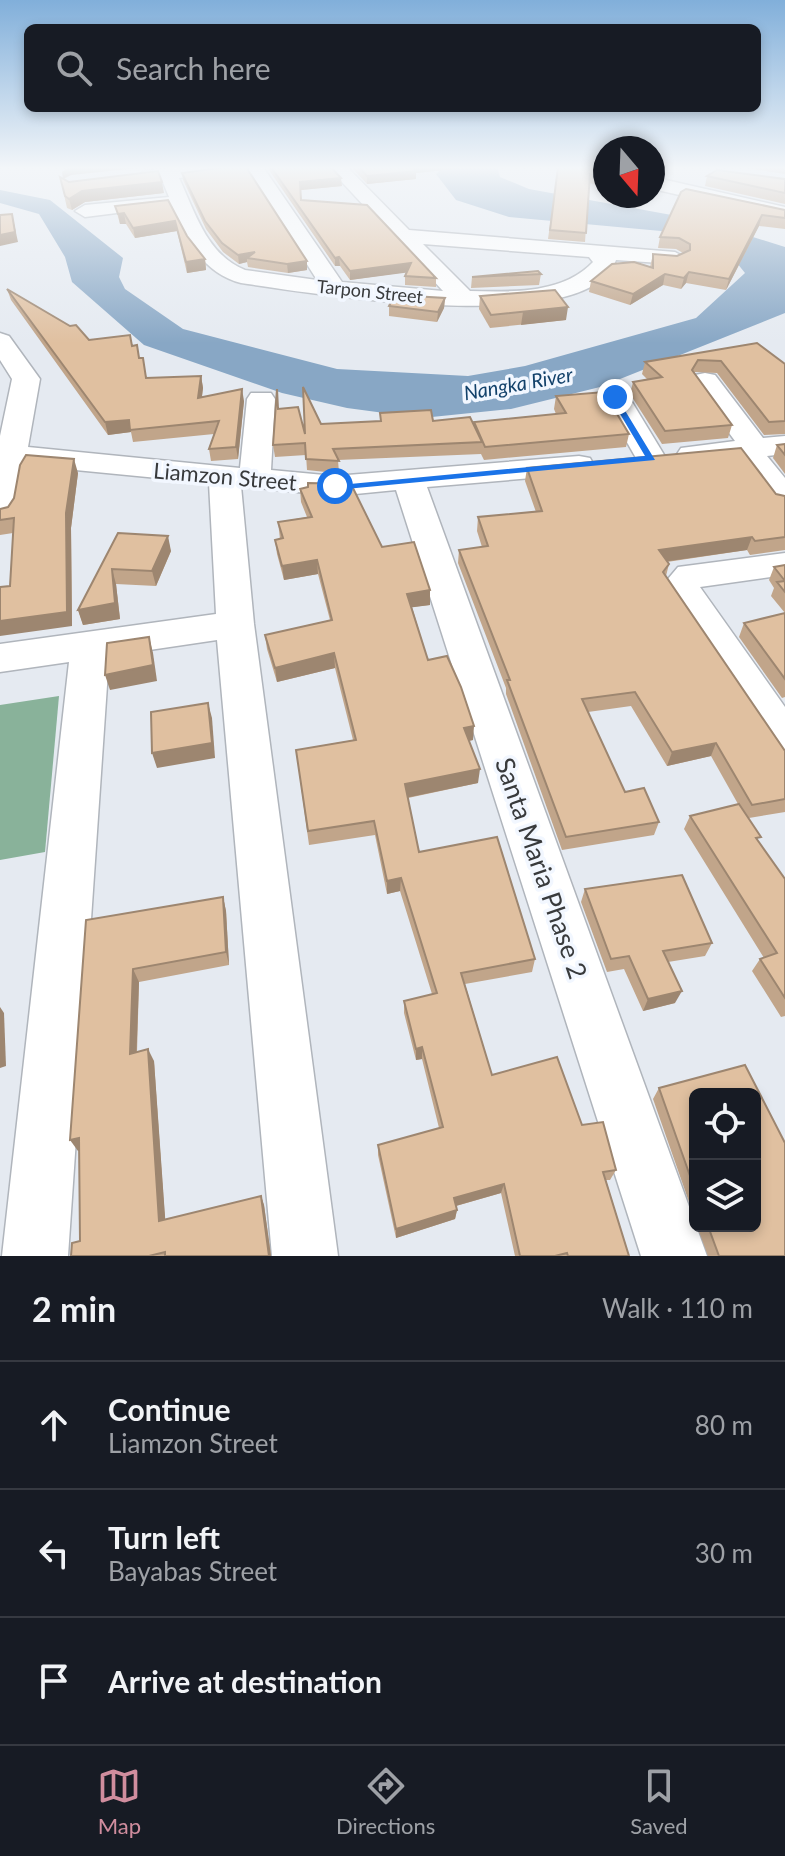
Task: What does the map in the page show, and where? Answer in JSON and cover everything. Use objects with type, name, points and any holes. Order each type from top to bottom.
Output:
[{"type":"street","name":"Tarpon Street","points":[[193,226],[200,241],[223,269],[241,276],[465,300],[539,296],[572,290],[606,266],[606,261],[597,254]]},
{"type":"street","points":[[293,226],[334,288]]},
{"type":"street","points":[[394,226],[465,300]]},
{"type":"street","points":[[404,236],[675,258]]},
{"type":"street","points":[[0,341],[26,379],[5,454],[0,511]]},
{"type":"street","points":[[705,381],[762,448],[785,499]]},
{"type":"street","points":[[615,397],[626,461]]},
{"type":"street","points":[[261,399],[239,478],[235,624],[305,1256]]},
{"type":"street","name":"Liamzon Street","points":[[5,454],[335,486],[762,448]]},
{"type":"street","name":"Santa Maria Phase 2","points":[[409,481],[674,1256]]},
{"type":"street","points":[[785,564],[691,575],[680,586],[785,740]]},
{"type":"street","points":[[0,658],[90,648],[235,624]]},
{"type":"street","points":[[35,1256],[90,648]]},
{"type":"green space","points":[[59,696],[45,852],[0,860],[0,705]]},
{"type":"water","name":"Nangka River","points":[[46,226],[82,226],[123,258],[119,277],[125,289],[183,329],[337,369],[468,376],[525,366],[696,318],[745,273],[725,248],[661,231],[603,226],[717,226],[785,247],[785,313],[600,387],[511,409],[422,418],[347,408],[282,393],[144,345],[72,282],[65,257]]},
{"type":"building","points":[[0,226],[14,226],[15,232],[0,235]]},
{"type":"building","points":[[176,226],[182,226],[205,259],[186,262]]},
{"type":"building","points":[[209,226],[284,226],[307,261],[287,264],[247,258],[255,252],[238,255],[222,243]]},
{"type":"building","points":[[312,226],[386,226],[436,278],[405,276],[411,263],[350,271],[339,257],[335,258]]},
{"type":"building","points":[[551,226],[587,226],[586,233],[550,230]]},
{"type":"building","points":[[665,226],[757,226],[729,279],[689,272],[684,278],[665,274],[633,294],[591,281],[612,264],[634,262],[653,268],[653,254],[677,256],[690,250],[690,244],[679,238],[660,237]]},
{"type":"building","points":[[538,271],[541,274],[472,277]]},
{"type":"building","points":[[7,289],[70,326],[76,325],[89,340],[130,335],[132,346],[137,345],[139,358],[143,358],[146,378],[201,376],[198,398],[242,389],[236,447],[209,449],[219,421],[130,430],[129,420],[105,422]]},
{"type":"building","points":[[555,290],[568,307],[491,315],[480,296]]},
{"type":"building","points":[[395,295],[445,298],[438,312],[389,306]]},
{"type":"building","points":[[757,343],[785,364],[785,421],[769,422],[721,361],[698,360],[692,370],[732,425],[665,431],[633,382],[662,377],[645,362]]},
{"type":"building","points":[[303,387],[321,424],[381,421],[380,413],[431,410],[433,421],[470,417],[482,442],[333,449],[339,461],[306,459],[305,443],[273,445],[277,389],[278,409],[298,407],[305,434]]},
{"type":"building","points":[[604,392],[629,434],[485,447],[474,422],[566,413],[556,396]]},
{"type":"building","points":[[785,444],[785,455],[777,445]]},
{"type":"building","points":[[741,448],[776,494],[785,496],[785,537],[755,541],[752,537],[659,550],[669,564],[663,572],[785,751],[785,799],[752,805],[716,743],[672,752],[635,692],[582,699],[625,792],[644,788],[659,822],[566,837],[459,550],[488,546],[478,517],[542,511],[527,468]]},
{"type":"building","points":[[26,455],[74,459],[66,513],[67,612],[0,621],[0,587],[10,586],[14,518],[0,520],[0,509],[8,507],[14,498],[20,465]]},
{"type":"building","points":[[308,483],[351,484],[382,547],[414,542],[430,590],[407,594],[428,660],[447,656],[461,687],[474,726],[464,728],[480,769],[405,784],[419,852],[497,837],[535,959],[461,973],[492,1075],[557,1057],[582,1125],[603,1122],[616,1170],[603,1172],[629,1256],[568,1256],[567,1253],[520,1256],[504,1184],[454,1198],[457,1210],[396,1229],[378,1145],[443,1127],[422,1047],[416,1049],[404,1001],[437,993],[401,878],[387,881],[374,821],[308,831],[296,750],[356,740],[334,653],[275,668],[265,635],[332,620],[317,560],[282,566],[275,540],[283,538],[278,522],[312,517],[300,489],[308,487]]},
{"type":"building","points":[[118,533],[168,536],[152,571],[112,569],[115,603],[78,610]]},
{"type":"building","points":[[785,565],[785,581],[774,567]]},
{"type":"building","points":[[785,581],[785,592],[777,582]]},
{"type":"building","points":[[785,613],[785,679],[744,623]]},
{"type":"building","points":[[149,637],[153,665],[105,675],[107,643]]},
{"type":"building","points":[[208,703],[212,743],[152,753],[151,712]]},
{"type":"building","points":[[739,804],[761,837],[756,838],[785,879],[785,998],[760,959],[777,953],[690,816]]},
{"type":"building","points":[[682,875],[712,943],[663,951],[682,991],[648,999],[629,956],[611,959],[585,889]]},
{"type":"building","points":[[223,897],[226,952],[133,969],[130,1054],[148,1049],[159,1221],[261,1196],[269,1256],[165,1256],[165,1252],[149,1256],[71,1256],[72,1243],[80,1241],[79,1138],[70,1140],[86,920]]},
{"type":"building","points":[[745,1065],[757,1088],[689,1088],[689,1173],[659,1088]]},
{"type":"building","points":[[761,1096],[785,1143],[785,1256],[719,1256],[710,1232],[761,1232]]},
{"type":"route","points":[[335,486],[651,458],[615,397]]}]
